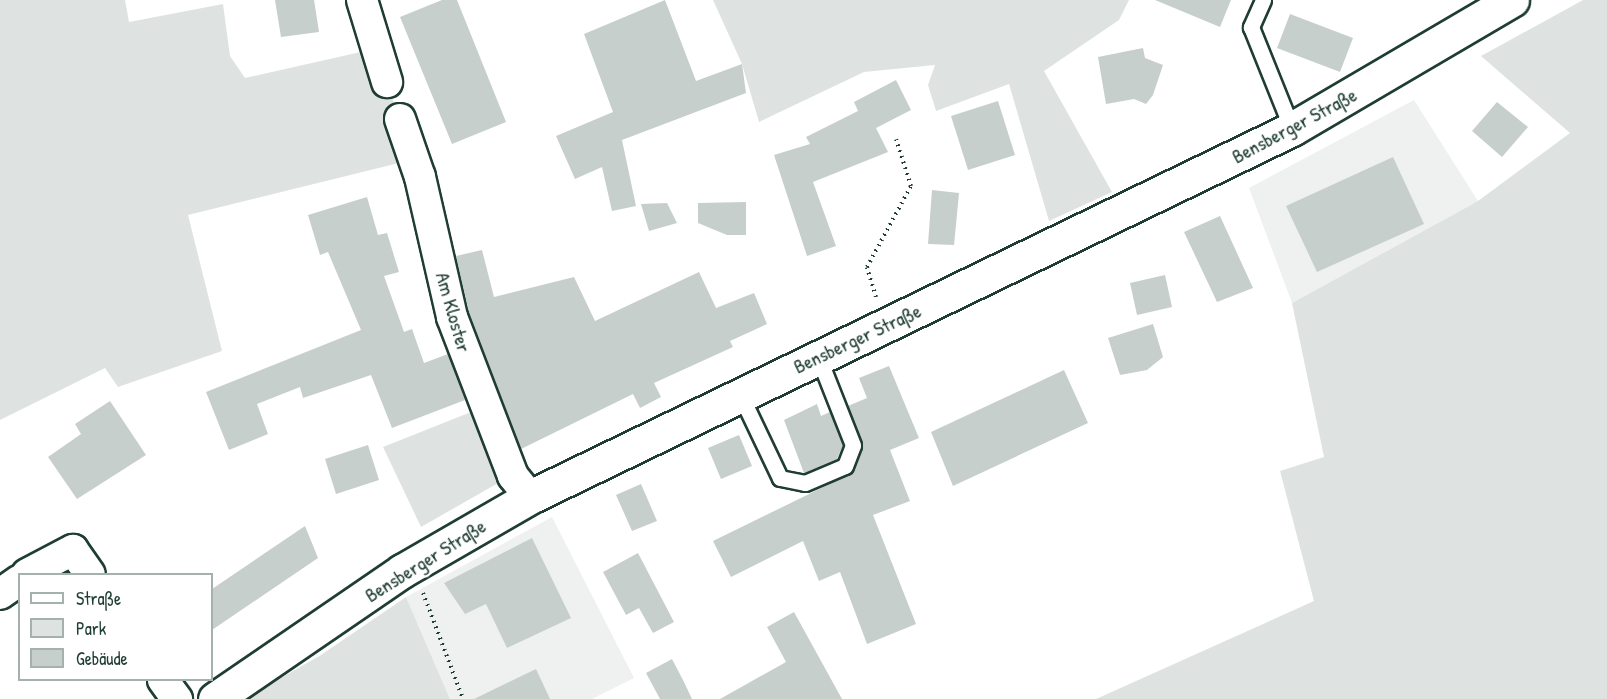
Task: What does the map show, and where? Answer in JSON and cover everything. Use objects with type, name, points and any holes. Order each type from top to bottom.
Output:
[{"type":"main road","name":"Bensberger Straße","points":[[215,699],[418,561],[530,496],[818,355],[1293,129],[1512,0]]},
{"type":"street","points":[[362,0],[387,82]]},
{"type":"street","name":"Am Kloster","points":[[400,119],[420,177],[456,327],[513,476],[530,496]]},
{"type":"street","points":[[29,573],[73,550],[89,573]]},
{"type":"street","points":[[0,594],[18,581]]},
{"type":"street","points":[[164,681],[177,699]]},
{"type":"lane","points":[[1263,0],[1251,27],[1293,129]]},
{"type":"lane","points":[[740,394],[780,478],[805,483],[846,466],[853,445],[818,355]]},
{"type":"path","points":[[884,324],[867,267],[911,186],[896,139]]},
{"type":"path","points":[[418,561],[424,598],[463,699]]},
{"type":"shaded area","points":[[1414,100],[1478,201],[1292,303],[1249,188]]},
{"type":"shaded area","points":[[552,517],[634,678],[592,699],[450,699],[406,597]]},
{"type":"green space","points":[[0,0],[125,0],[129,22],[223,4],[230,56],[245,78],[374,49],[398,114],[407,161],[188,215],[222,351],[118,387],[105,368],[0,420]]},
{"type":"green space","points":[[713,0],[1129,0],[1119,20],[1044,71],[1112,192],[1049,221],[1009,84],[936,111],[928,85],[935,65],[864,72],[759,122],[742,64]]},
{"type":"green space","points":[[1583,0],[1607,0],[1607,699],[1096,699],[1314,601],[1280,471],[1324,457],[1292,303],[1478,201],[1570,133],[1481,56]]},
{"type":"green space","points":[[471,412],[500,482],[421,527],[383,447]]},
{"type":"green space","points":[[406,597],[450,699],[244,699],[321,655]]},
{"type":"building","points":[[275,0],[314,0],[319,32],[281,37]]},
{"type":"building","points":[[442,0],[457,0],[506,122],[452,144],[400,17]]},
{"type":"building","points":[[665,0],[696,81],[742,64],[746,93],[622,140],[636,206],[612,211],[602,167],[575,179],[556,136],[613,112],[584,34]]},
{"type":"building","points":[[1155,0],[1231,0],[1220,27]]},
{"type":"building","points":[[1290,14],[1353,38],[1340,72],[1277,48]]},
{"type":"building","points":[[1143,48],[1145,58],[1163,65],[1153,95],[1146,104],[1134,99],[1106,104],[1098,57]]},
{"type":"building","points":[[896,80],[911,110],[876,128],[888,152],[813,182],[836,246],[807,256],[774,155],[810,144],[806,137],[858,111],[854,102]]},
{"type":"building","points":[[998,101],[1015,155],[968,170],[951,116]]},
{"type":"building","points":[[1497,102],[1528,127],[1502,157],[1472,131]]},
{"type":"building","points":[[1393,157],[1424,224],[1317,272],[1286,206]]},
{"type":"building","points":[[932,190],[959,193],[954,245],[928,244]]},
{"type":"building","points":[[367,197],[378,235],[387,233],[399,272],[384,276],[404,332],[412,329],[424,363],[448,354],[465,400],[392,428],[371,375],[303,398],[300,387],[257,404],[268,434],[229,450],[206,392],[361,330],[328,252],[320,255],[308,215]]},
{"type":"building","points":[[746,202],[746,235],[727,235],[698,223],[698,203]]},
{"type":"building","points":[[667,203],[677,223],[649,231],[641,204]]},
{"type":"building","points":[[1220,216],[1253,288],[1217,302],[1184,232]]},
{"type":"building","points":[[482,250],[494,297],[574,277],[595,321],[699,272],[716,308],[754,293],[767,324],[730,341],[733,347],[654,383],[661,397],[640,408],[633,394],[521,449],[469,312],[456,256]]},
{"type":"building","points":[[1165,275],[1172,307],[1137,315],[1130,283]]},
{"type":"building","points":[[1153,324],[1163,357],[1147,370],[1120,375],[1108,338]]},
{"type":"building","points":[[889,366],[919,438],[890,450],[910,501],[873,515],[916,624],[867,644],[840,572],[819,581],[803,541],[731,577],[713,541],[852,473],[862,442],[848,406],[867,398],[859,378]]},
{"type":"building","points":[[1064,370],[1088,423],[953,486],[931,432]]},
{"type":"building","points":[[110,401],[146,455],[77,499],[48,457],[81,434],[75,424]]},
{"type":"building","points":[[817,404],[821,416],[830,412],[843,445],[837,459],[804,473],[784,420]]},
{"type":"building","points":[[739,435],[752,466],[721,479],[708,448]]},
{"type":"building","points":[[368,445],[379,480],[336,494],[325,459]]},
{"type":"building","points":[[641,484],[657,521],[632,531],[616,495]]},
{"type":"building","points":[[305,526],[318,558],[213,629],[213,588]]},
{"type":"building","points":[[532,538],[571,618],[507,648],[486,604],[465,614],[444,583]]},
{"type":"building","points":[[638,553],[674,622],[653,633],[639,608],[626,615],[603,572]]},
{"type":"building","points":[[794,612],[842,699],[720,699],[786,662],[767,627]]},
{"type":"building","points":[[672,659],[692,699],[660,699],[646,673]]},
{"type":"building","points":[[536,669],[550,699],[474,699]]}]
